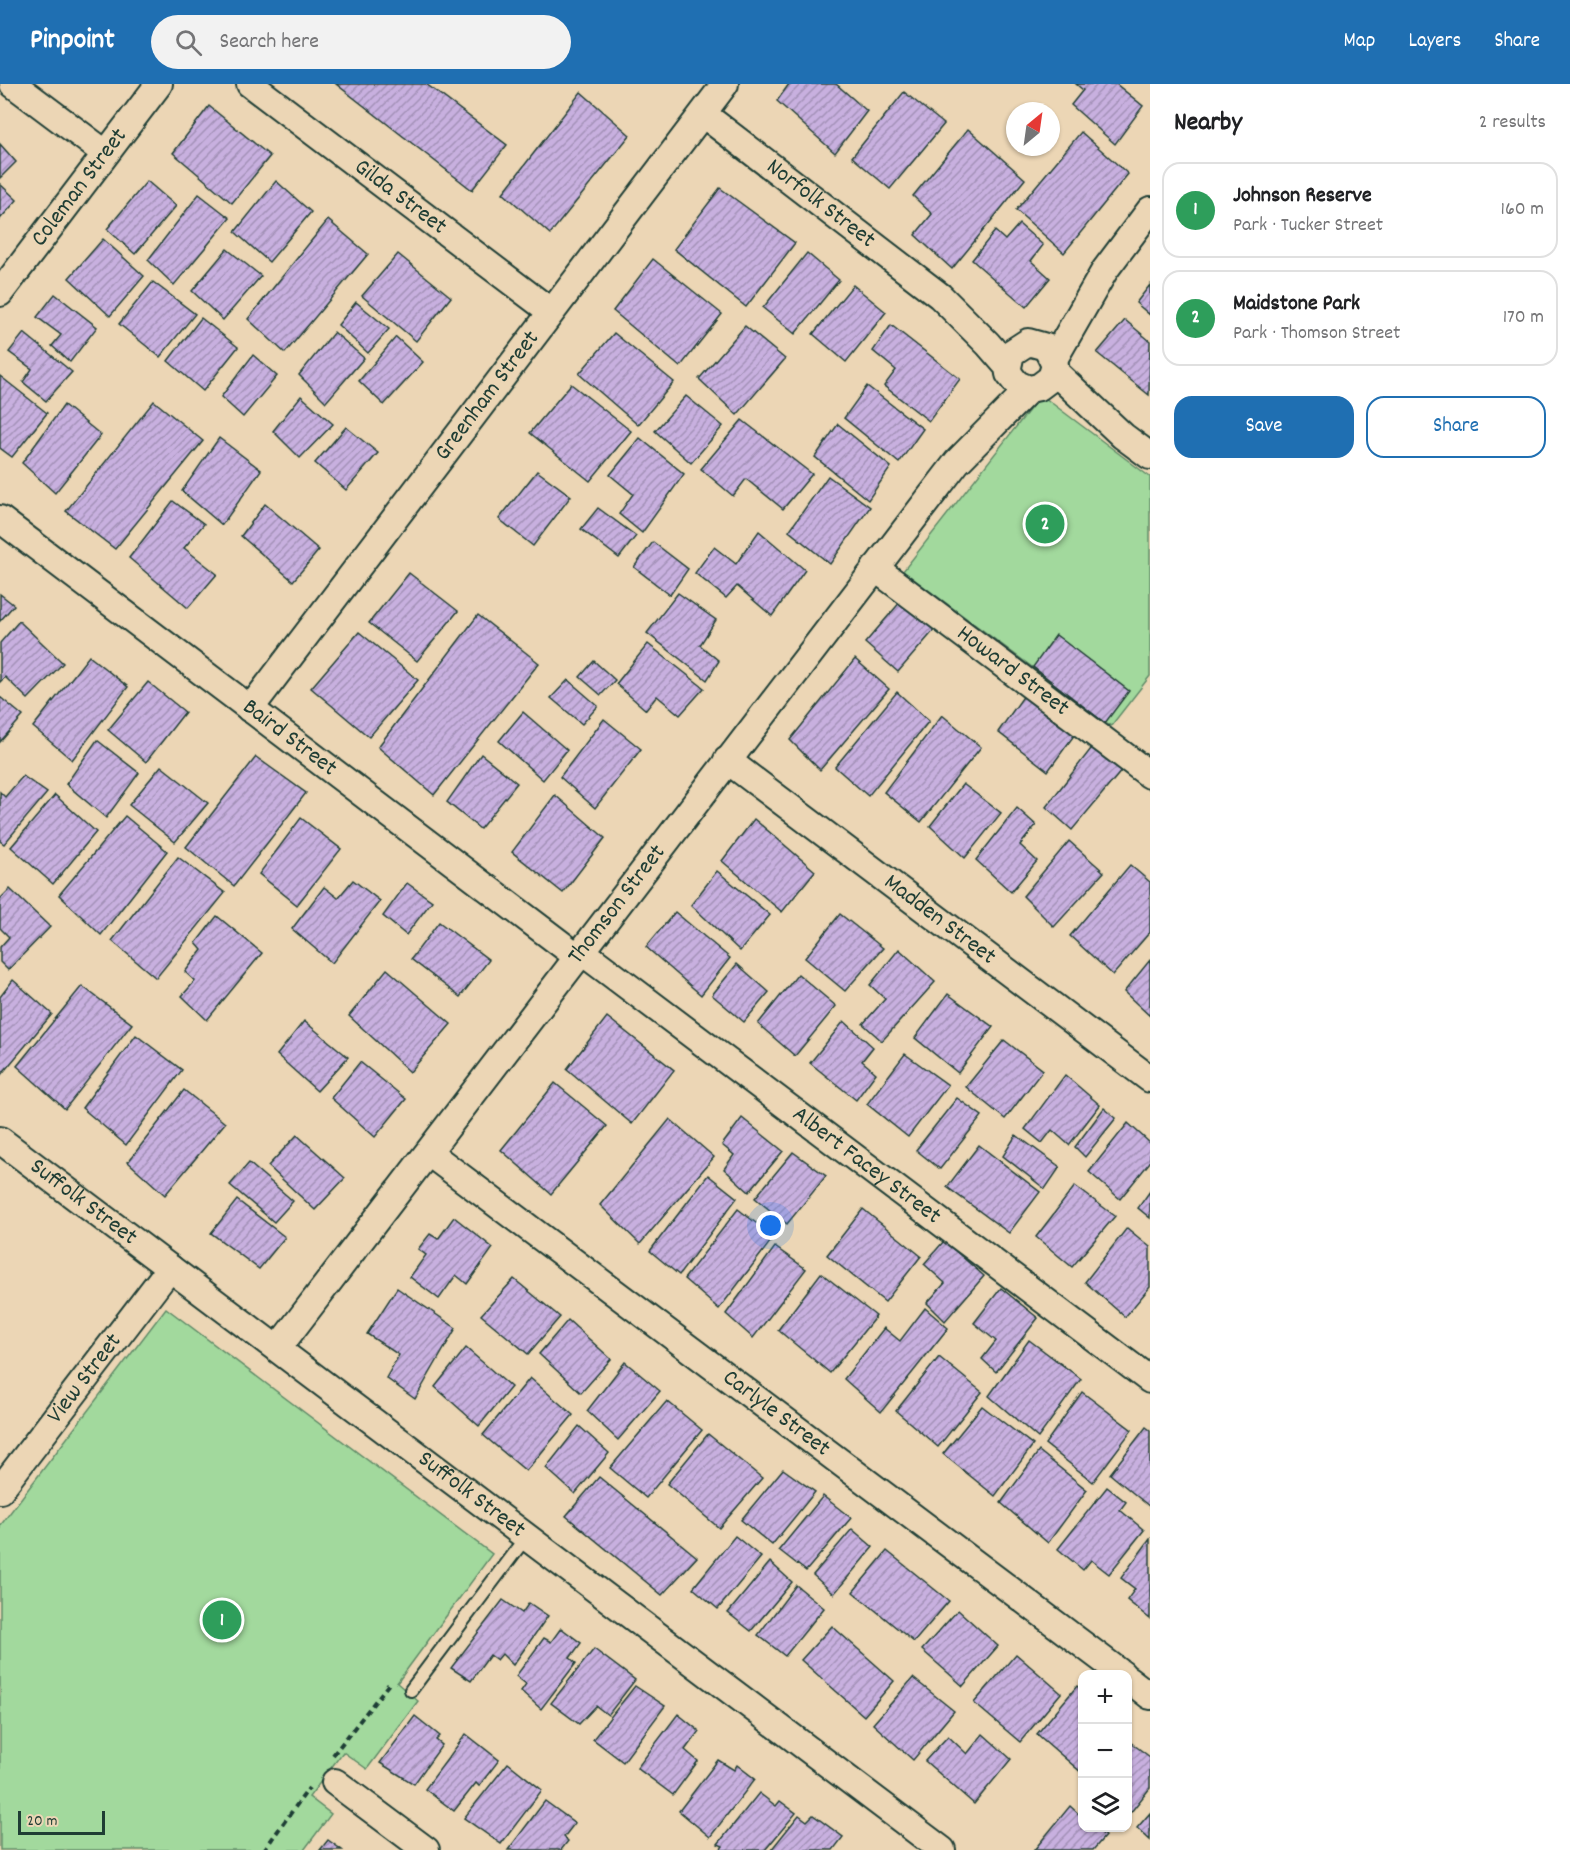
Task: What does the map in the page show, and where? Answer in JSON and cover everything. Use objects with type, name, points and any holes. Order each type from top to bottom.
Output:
[{"type":"street","points":[[13,84],[105,153]]},
{"type":"street","name":"Coleman Street","points":[[0,292],[159,84]]},
{"type":"street","name":"Gilda Street","points":[[250,84],[550,311]]},
{"type":"street","name":"Greenham Street","points":[[250,709],[550,311],[725,84]]},
{"type":"street","name":"Norfolk Street","points":[[703,114],[939,296],[1032,374],[1150,456]]},
{"type":"street","name":"Thomson Street","points":[[278,1348],[957,462],[1032,374],[1150,210]]},
{"type":"street","name":"Thomson Street","points":[[1032,374],[1011,352],[1029,343],[1105,270]]},
{"type":"street","name":"Norfolk Street","points":[[939,296],[1029,343],[1046,347],[1032,374]]},
{"type":"street","name":"Baird Street","points":[[0,519],[579,954]]},
{"type":"street","name":"Howard Street","points":[[875,568],[1150,775]]},
{"type":"street","name":"Madden Street","points":[[727,760],[1150,1079]]},
{"type":"street","name":"Albert Facey Street","points":[[579,954],[1150,1380]]},
{"type":"street","name":"Suffolk Street","points":[[0,1140],[942,1850]]},
{"type":"street","name":"Carlyle Street","points":[[429,1152],[1117,1670]]},
{"type":"street","name":"View Street","points":[[0,1490],[170,1268]]},
{"type":"street","points":[[1132,1682],[1150,1696]]},
{"type":"street","points":[[326,1775],[426,1850]]},
{"type":"lane","points":[[411,1690],[526,1537]]},
{"type":"path","points":[[264,1850],[326,1775],[398,1673]]},
{"type":"green space","points":[[1041,395],[1150,477],[1150,676],[1111,726],[903,571]]},
{"type":"green space","points":[[166,1308],[492,1554],[397,1683],[418,1701],[367,1769],[343,1752],[309,1797],[331,1814],[304,1850],[0,1850],[0,1526]]},
{"type":"building","points":[[336,84],[426,84],[507,145],[472,190]]},
{"type":"building","points":[[789,84],[836,84],[867,111],[835,153],[777,101]]},
{"type":"building","points":[[1076,84],[1116,84],[1143,106],[1115,144],[1071,105],[1083,90]]},
{"type":"building","points":[[581,92],[630,135],[550,234],[503,193]]},
{"type":"building","points":[[904,92],[944,124],[890,189],[852,157]]},
{"type":"building","points":[[209,106],[270,156],[232,203],[173,153]]},
{"type":"building","points":[[968,129],[1025,179],[952,269],[915,235],[932,214],[913,196]]},
{"type":"building","points":[[1081,132],[1128,174],[1064,253],[1016,210]]},
{"type":"building","points":[[0,144],[16,162],[0,178]]},
{"type":"building","points":[[147,181],[176,206],[135,254],[107,229]]},
{"type":"building","points":[[276,181],[311,212],[269,262],[235,232]]},
{"type":"building","points":[[0,184],[17,200],[0,219]]},
{"type":"building","points":[[720,188],[795,243],[746,307],[674,249]]},
{"type":"building","points":[[199,194],[230,218],[174,285],[148,260]]},
{"type":"building","points":[[328,220],[368,254],[285,353],[248,319]]},
{"type":"building","points":[[1019,224],[1043,245],[1031,261],[1050,278],[1026,307],[972,260],[995,231],[1005,240]]},
{"type":"building","points":[[103,239],[144,276],[110,316],[69,278]]},
{"type":"building","points":[[227,249],[261,276],[223,320],[192,291]]},
{"type":"building","points":[[807,253],[839,280],[795,334],[763,308]]},
{"type":"building","points":[[398,254],[451,297],[416,341],[362,296]]},
{"type":"building","points":[[653,259],[722,314],[680,367],[613,311]]},
{"type":"building","points":[[153,282],[195,314],[160,357],[119,324]]},
{"type":"building","points":[[853,285],[886,312],[846,362],[813,334]]},
{"type":"building","points":[[1150,285],[1150,315],[1136,303]]},
{"type":"building","points":[[55,294],[97,327],[70,362],[52,346],[61,335],[37,317]]},
{"type":"building","points":[[356,302],[389,329],[368,353],[338,325]]},
{"type":"building","points":[[201,318],[238,347],[203,391],[168,361]]},
{"type":"building","points":[[1125,320],[1150,341],[1149,395],[1097,353]]},
{"type":"building","points":[[891,325],[960,379],[929,421],[884,386],[896,370],[873,351]]},
{"type":"building","points":[[745,326],[785,359],[737,415],[699,379]]},
{"type":"building","points":[[334,332],[364,358],[326,402],[299,375]]},
{"type":"building","points":[[24,333],[72,372],[46,401],[23,382],[32,369],[9,352]]},
{"type":"building","points":[[614,333],[674,382],[638,425],[579,374]]},
{"type":"building","points":[[396,337],[423,362],[384,405],[359,381]]},
{"type":"building","points":[[253,355],[277,376],[243,417],[221,397]]},
{"type":"building","points":[[0,376],[47,413],[12,457],[0,448]]},
{"type":"building","points":[[571,384],[631,431],[590,481],[530,433]]},
{"type":"building","points":[[867,386],[923,429],[899,463],[844,418]]},
{"type":"building","points":[[301,396],[333,424],[300,458],[273,431]]},
{"type":"building","points":[[686,396],[723,426],[691,463],[655,431]]},
{"type":"building","points":[[154,401],[203,441],[115,549],[66,511]]},
{"type":"building","points":[[64,405],[101,435],[55,493],[22,463]]},
{"type":"building","points":[[742,420],[812,474],[783,509],[746,479],[733,496],[701,469]]},
{"type":"building","points":[[838,424],[891,467],[868,500],[815,457]]},
{"type":"building","points":[[346,427],[378,453],[346,490],[315,463]]},
{"type":"building","points":[[219,438],[261,470],[222,525],[182,491]]},
{"type":"building","points":[[640,438],[684,474],[642,533],[619,514],[633,494],[610,475]]},
{"type":"building","points":[[537,471],[571,496],[533,546],[499,519]]},
{"type":"building","points":[[828,476],[870,507],[830,564],[789,531]]},
{"type":"building","points":[[173,501],[204,524],[184,548],[217,574],[188,608],[129,558]]},
{"type":"building","points":[[265,504],[319,550],[293,581],[241,536]]},
{"type":"building","points":[[598,508],[636,536],[619,558],[581,529]]},
{"type":"building","points":[[759,531],[805,570],[772,616],[737,586],[726,598],[695,573],[714,547],[736,564]]},
{"type":"building","points":[[653,542],[688,569],[670,595],[634,567]]},
{"type":"building","points":[[409,573],[458,611],[417,661],[369,623]]},
{"type":"building","points":[[678,593],[716,620],[700,645],[719,661],[707,680],[647,633]]},
{"type":"building","points":[[0,594],[14,605],[0,621]]},
{"type":"building","points":[[902,600],[935,629],[898,672],[865,643]]},
{"type":"building","points":[[478,615],[539,663],[434,795],[378,747]]},
{"type":"building","points":[[19,621],[63,663],[28,699],[5,677],[0,682],[0,643]]},
{"type":"building","points":[[359,632],[418,680],[369,737],[311,688]]},
{"type":"building","points":[[1056,635],[1129,691],[1105,723],[1033,667]]},
{"type":"building","points":[[648,644],[704,688],[680,715],[657,696],[646,710],[616,684]]},
{"type":"building","points":[[89,656],[128,687],[72,760],[33,727]]},
{"type":"building","points":[[855,659],[889,689],[820,770],[790,740]]},
{"type":"building","points":[[594,661],[615,680],[601,695],[580,677]]},
{"type":"building","points":[[568,680],[598,706],[582,724],[551,698]]},
{"type":"building","points":[[148,682],[185,712],[146,762],[108,730]]},
{"type":"building","points":[[1027,691],[1078,730],[1048,771],[998,732]]},
{"type":"building","points":[[897,692],[929,721],[868,796],[835,767]]},
{"type":"building","points":[[0,697],[23,716],[0,742]]},
{"type":"building","points":[[523,712],[567,750],[543,780],[499,741]]},
{"type":"building","points":[[942,715],[981,747],[921,822],[884,792]]},
{"type":"building","points":[[604,719],[641,749],[595,808],[560,777]]},
{"type":"building","points":[[97,740],[139,773],[106,818],[66,784]]},
{"type":"building","points":[[1094,745],[1122,770],[1072,830],[1046,807]]},
{"type":"building","points":[[481,754],[517,783],[480,829],[447,802]]},
{"type":"building","points":[[256,757],[306,793],[234,886],[186,847]]},
{"type":"building","points":[[161,766],[208,803],[175,842],[129,805]]},
{"type":"building","points":[[23,776],[47,793],[4,844],[0,841],[0,792],[5,797]]},
{"type":"building","points":[[963,784],[1001,813],[965,858],[930,826]]},
{"type":"building","points":[[55,795],[96,832],[53,884],[11,847]]},
{"type":"building","points":[[555,795],[605,838],[563,893],[512,852]]},
{"type":"building","points":[[1017,808],[1036,825],[1020,845],[1037,861],[1011,892],[976,860]]},
{"type":"building","points":[[125,816],[167,851],[101,935],[59,895]]},
{"type":"building","points":[[301,818],[341,849],[297,905],[259,874]]},
{"type":"building","points":[[754,819],[815,871],[782,912],[722,861]]},
{"type":"building","points":[[1069,841],[1104,872],[1054,927],[1023,896]]},
{"type":"building","points":[[178,857],[225,893],[156,978],[112,941]]},
{"type":"building","points":[[1130,865],[1150,882],[1150,932],[1113,975],[1070,936]]},
{"type":"building","points":[[717,871],[770,915],[740,951],[691,905]]},
{"type":"building","points":[[353,880],[380,901],[332,963],[292,929],[324,887],[338,898]]},
{"type":"building","points":[[407,883],[432,901],[406,935],[383,916]]},
{"type":"building","points":[[10,889],[50,927],[8,970],[0,962],[0,947],[9,937],[0,928],[0,899]]},
{"type":"building","points":[[675,912],[730,958],[701,995],[646,947]]},
{"type":"building","points":[[840,914],[883,948],[845,991],[805,958]]},
{"type":"building","points":[[217,916],[262,953],[207,1020],[182,996],[195,981],[185,972],[202,950],[196,943]]},
{"type":"building","points":[[439,922],[489,960],[460,997],[411,959]]},
{"type":"building","points":[[899,949],[935,982],[882,1041],[863,1024],[885,999],[870,985]]},
{"type":"building","points":[[1150,960],[1150,1016],[1124,992]]},
{"type":"building","points":[[737,964],[769,992],[744,1022],[712,995]]},
{"type":"building","points":[[387,969],[451,1024],[410,1072],[349,1016]]},
{"type":"building","points":[[798,974],[836,1006],[795,1056],[758,1024]]},
{"type":"building","points":[[13,980],[52,1014],[0,1076],[0,997]]},
{"type":"building","points":[[82,986],[132,1024],[65,1109],[17,1066]]},
{"type":"building","points":[[948,994],[993,1027],[958,1073],[915,1038]]},
{"type":"building","points":[[607,1017],[674,1070],[632,1124],[567,1069]]},
{"type":"building","points":[[304,1021],[348,1057],[317,1091],[277,1055]]},
{"type":"building","points":[[844,1021],[873,1047],[862,1061],[876,1073],[856,1100],[810,1063]]},
{"type":"building","points":[[136,1035],[182,1070],[126,1145],[82,1108]]},
{"type":"building","points":[[1004,1040],[1043,1070],[1005,1119],[966,1087]]},
{"type":"building","points":[[905,1054],[948,1085],[908,1137],[867,1104]]},
{"type":"building","points":[[360,1062],[406,1099],[375,1137],[331,1098]]},
{"type":"building","points":[[1065,1075],[1100,1105],[1069,1145],[1052,1130],[1042,1143],[1025,1129]]},
{"type":"building","points":[[555,1083],[607,1126],[551,1194],[501,1150]]},
{"type":"building","points":[[184,1090],[225,1123],[165,1195],[128,1162]]},
{"type":"building","points":[[957,1098],[982,1116],[940,1169],[916,1150]]},
{"type":"building","points":[[1104,1108],[1116,1118],[1085,1157],[1075,1147]]},
{"type":"building","points":[[742,1118],[783,1151],[749,1192],[724,1169],[734,1155],[722,1145]]},
{"type":"building","points":[[670,1119],[714,1157],[640,1244],[600,1205]]},
{"type":"building","points":[[1128,1123],[1150,1143],[1150,1162],[1120,1199],[1089,1172]]},
{"type":"building","points":[[297,1135],[345,1178],[315,1210],[268,1166]]},
{"type":"building","points":[[1016,1135],[1060,1167],[1045,1189],[1003,1156]]},
{"type":"building","points":[[979,1145],[1040,1192],[1009,1233],[947,1187]]},
{"type":"building","points":[[793,1152],[826,1176],[787,1224],[755,1198]]},
{"type":"building","points":[[249,1163],[293,1201],[274,1222],[230,1185]]},
{"type":"building","points":[[708,1175],[737,1198],[679,1275],[650,1251]]},
{"type":"building","points":[[1075,1186],[1115,1216],[1072,1267],[1036,1237]]},
{"type":"building","points":[[1150,1191],[1150,1218],[1138,1208]]},
{"type":"building","points":[[237,1200],[285,1237],[259,1269],[211,1233]]},
{"type":"building","points":[[738,1209],[774,1237],[719,1309],[684,1279]]},
{"type":"building","points":[[863,1209],[921,1256],[885,1302],[827,1255]]},
{"type":"building","points":[[454,1217],[493,1248],[467,1284],[456,1275],[439,1299],[410,1277],[426,1255],[418,1249],[430,1234],[438,1239]]},
{"type":"building","points":[[1127,1228],[1150,1247],[1150,1287],[1125,1317],[1085,1282]]},
{"type":"building","points":[[944,1241],[984,1276],[945,1321],[927,1303],[945,1283],[924,1264]]},
{"type":"building","points":[[775,1247],[806,1269],[753,1338],[726,1314]]},
{"type":"building","points":[[821,1273],[876,1316],[830,1373],[778,1330]]},
{"type":"building","points":[[514,1279],[560,1317],[528,1354],[481,1315]]},
{"type":"building","points":[[397,1288],[456,1328],[415,1399],[386,1378],[399,1355],[367,1334]]},
{"type":"building","points":[[1001,1288],[1038,1318],[996,1372],[982,1359],[996,1341],[974,1323]]},
{"type":"building","points":[[925,1308],[948,1328],[881,1412],[844,1379],[884,1328],[900,1341]]},
{"type":"building","points":[[568,1320],[611,1359],[581,1393],[539,1354]]},
{"type":"building","points":[[1029,1340],[1081,1379],[1038,1438],[989,1396]]},
{"type":"building","points":[[466,1348],[511,1387],[479,1426],[435,1387]]},
{"type":"building","points":[[939,1357],[982,1392],[938,1447],[896,1411]]},
{"type":"building","points":[[625,1362],[660,1391],[618,1440],[587,1411]]},
{"type":"building","points":[[530,1378],[573,1415],[526,1471],[483,1435]]},
{"type":"building","points":[[1082,1392],[1132,1430],[1093,1482],[1045,1444]]},
{"type":"building","points":[[667,1401],[702,1430],[646,1498],[610,1468]]},
{"type":"building","points":[[982,1406],[1033,1445],[995,1496],[943,1454]]},
{"type":"building","points":[[579,1426],[609,1453],[575,1494],[546,1468]]},
{"type":"building","points":[[1146,1427],[1150,1430],[1150,1507],[1110,1474]]},
{"type":"building","points":[[708,1434],[762,1478],[719,1528],[667,1484]]},
{"type":"building","points":[[1039,1451],[1087,1490],[1048,1543],[1001,1503]]},
{"type":"building","points":[[783,1469],[815,1492],[772,1545],[741,1520]]},
{"type":"building","points":[[599,1477],[697,1557],[662,1595],[566,1516]]},
{"type":"building","points":[[1107,1487],[1126,1502],[1120,1510],[1144,1530],[1109,1574],[1091,1560],[1083,1570],[1058,1549]]},
{"type":"building","points":[[823,1496],[851,1518],[806,1571],[779,1550]]},
{"type":"building","points":[[852,1529],[873,1547],[834,1594],[813,1575]]},
{"type":"building","points":[[735,1536],[761,1557],[718,1609],[693,1588]]},
{"type":"building","points":[[1150,1539],[1150,1619],[1127,1600],[1135,1589],[1121,1578]]},
{"type":"building","points":[[887,1551],[949,1601],[914,1642],[853,1592]]},
{"type":"building","points":[[770,1562],[792,1582],[751,1631],[728,1613]]},
{"type":"building","points":[[796,1585],[824,1608],[785,1656],[758,1635]]},
{"type":"building","points":[[503,1600],[522,1613],[529,1603],[548,1616],[513,1665],[502,1654],[497,1660],[490,1655],[471,1681],[451,1668]]},
{"type":"building","points":[[958,1610],[998,1646],[963,1686],[922,1650]]},
{"type":"building","points":[[832,1626],[894,1681],[864,1716],[801,1660]]},
{"type":"building","points":[[561,1628],[581,1643],[570,1658],[576,1663],[541,1709],[521,1691],[526,1684],[516,1676],[544,1638],[551,1642]]},
{"type":"building","points":[[594,1649],[635,1680],[608,1715],[596,1706],[579,1724],[551,1703]]},
{"type":"building","points":[[1016,1654],[1061,1693],[1020,1742],[974,1703]]},
{"type":"building","points":[[913,1678],[954,1711],[913,1760],[873,1724]]},
{"type":"building","points":[[635,1686],[665,1706],[623,1762],[593,1739]]},
{"type":"building","points":[[1077,1686],[1078,1687],[1078,1770],[1037,1734]]},
{"type":"building","points":[[678,1714],[699,1731],[685,1750],[698,1761],[673,1795],[637,1768]]},
{"type":"building","points":[[415,1716],[440,1736],[436,1740],[442,1745],[414,1784],[380,1763]]},
{"type":"building","points":[[466,1734],[499,1760],[479,1786],[476,1783],[454,1811],[425,1789]]},
{"type":"building","points":[[983,1734],[1011,1759],[974,1804],[925,1761],[948,1736],[967,1754]]},
{"type":"building","points":[[1132,1744],[1150,1757],[1150,1788],[1132,1811]]},
{"type":"building","points":[[718,1760],[734,1770],[737,1765],[755,1779],[710,1837],[679,1811]]},
{"type":"building","points":[[508,1763],[542,1790],[501,1844],[464,1818]]},
{"type":"building","points":[[759,1793],[776,1806],[780,1801],[796,1813],[765,1850],[720,1850],[723,1846],[718,1844]]},
{"type":"building","points":[[545,1801],[575,1823],[564,1837],[568,1841],[561,1850],[508,1850]]},
{"type":"building","points":[[1070,1806],[1078,1813],[1078,1832],[1100,1832],[1105,1836],[1093,1850],[1034,1850]]},
{"type":"building","points":[[1150,1813],[1150,1840],[1137,1828]]},
{"type":"building","points":[[799,1815],[807,1821],[813,1815],[843,1837],[833,1850],[771,1850]]},
{"type":"building","points":[[328,1840],[342,1850],[320,1850]]},
{"type":"place","name":"Maidstone Park","points":[[1045,524]]},
{"type":"place","name":"Johnson Reserve","points":[[222,1620]]}]
